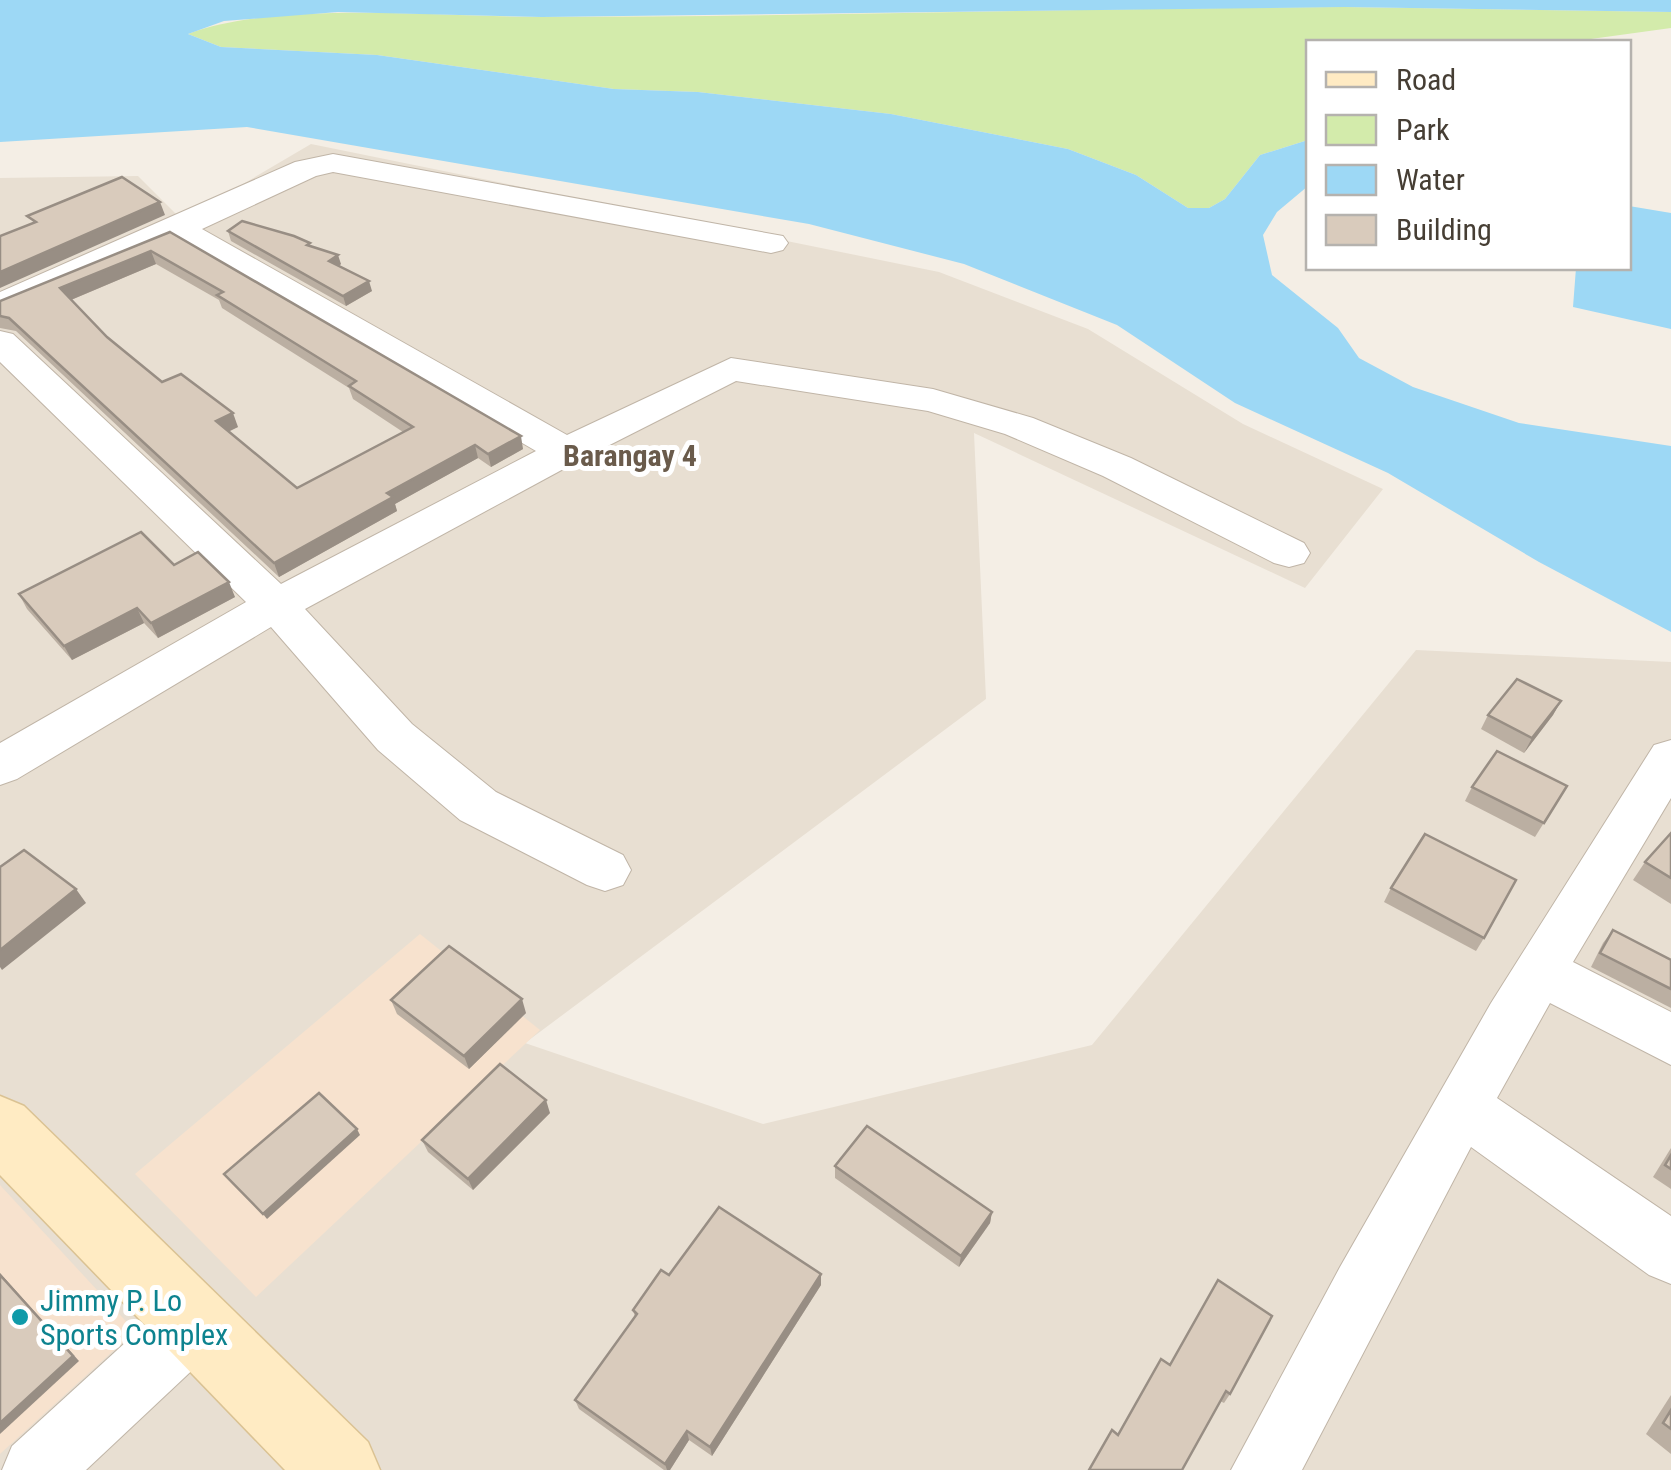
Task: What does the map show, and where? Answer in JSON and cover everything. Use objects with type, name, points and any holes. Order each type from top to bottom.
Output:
[{"type":"main road","points":[[0,1128],[340,1470]]},
{"type":"street","points":[[0,305],[306,168],[333,164],[771,243]]},
{"type":"street","points":[[176,228],[566,451]]},
{"type":"street","points":[[0,342],[276,605],[395,737],[478,806],[605,870]]},
{"type":"street","points":[[0,766],[276,605],[566,451],[731,369],[933,400],[1018,426],[1118,467],[1288,552]]},
{"type":"street","points":[[1266,1470],[1541,972],[1655,816],[1671,758]]},
{"type":"street","points":[[1541,972],[1671,1040]]},
{"type":"street","points":[[1463,1108],[1671,1252]]},
{"type":"street","points":[[36,1470],[195,1323]]},
{"type":"shaded area","points":[[311,144],[939,272],[1088,329],[1243,424],[1383,489],[1305,588],[974,433],[986,699],[525,1043],[763,1124],[1092,1045],[1416,650],[1671,662],[1671,1470],[0,1470],[0,178],[138,176],[182,220]]},
{"type":"shaded area","points":[[420,934],[540,1030],[256,1297],[135,1174]]},
{"type":"shaded area","points":[[0,1185],[135,1331],[0,1454]]},
{"type":"green space","points":[[1344,7],[1671,12],[1671,28],[1584,40],[1306,40],[1306,141],[1260,155],[1225,199],[1209,208],[1188,208],[1136,175],[1068,149],[891,114],[698,92],[614,89],[377,55],[221,47],[188,34],[267,17],[313,14],[641,17]]},
{"type":"water","points":[[0,0],[1671,0],[1671,12],[1344,7],[542,17],[338,12],[224,21],[188,34],[221,47],[377,55],[614,89],[698,92],[891,114],[1068,149],[1136,175],[1188,208],[1209,208],[1225,199],[1260,155],[1306,141],[1306,188],[1277,212],[1263,235],[1272,275],[1338,328],[1359,358],[1413,387],[1519,423],[1671,446],[1671,632],[1539,562],[1388,473],[1235,403],[1117,325],[964,264],[809,224],[247,127],[0,142]]},
{"type":"water","points":[[1631,206],[1671,213],[1671,329],[1573,307],[1576,270],[1631,270]]},
{"type":"building","points":[[122,177],[160,202],[0,272],[0,236],[36,222],[27,216]]},
{"type":"building","points":[[242,221],[294,236],[310,243],[307,245],[338,255],[329,261],[369,281],[343,296],[228,231]]},
{"type":"building","points":[[170,232],[521,436],[488,454],[475,445],[387,493],[393,497],[274,563],[9,318],[0,316],[0,301]],"holes":[[[151,251],[223,292],[217,295],[356,381],[349,386],[413,427],[297,488],[216,421],[233,413],[181,374],[162,382],[107,337],[60,288]]]},
{"type":"building","points":[[141,532],[174,565],[198,552],[229,582],[151,623],[137,608],[64,646],[19,594]]},
{"type":"building","points":[[1517,679],[1561,701],[1532,738],[1488,715]]},
{"type":"building","points":[[1497,751],[1567,786],[1544,823],[1472,787]]},
{"type":"building","points":[[1671,833],[1671,878],[1645,862]]},
{"type":"building","points":[[1425,834],[1516,880],[1484,938],[1391,888]]},
{"type":"building","points":[[24,850],[76,889],[0,950],[0,867]]},
{"type":"building","points":[[1613,930],[1671,960],[1671,989],[1600,953]]},
{"type":"building","points":[[449,946],[522,999],[464,1056],[391,1000]]},
{"type":"building","points":[[500,1064],[546,1100],[468,1179],[422,1140]]},
{"type":"building","points":[[319,1093],[357,1129],[263,1214],[224,1174]]},
{"type":"building","points":[[867,1126],[992,1212],[961,1256],[835,1166]]},
{"type":"building","points":[[719,1207],[821,1274],[710,1447],[687,1431],[665,1464],[575,1400],[637,1314],[633,1310],[661,1270],[669,1275]]},
{"type":"building","name":"Jimmy P. Lo Sports Complex","points":[[0,1275],[73,1356],[0,1423]]},
{"type":"building","points":[[1218,1280],[1272,1316],[1230,1394],[1226,1391],[1182,1470],[1089,1470],[1112,1430],[1118,1435],[1161,1359],[1170,1365]]},
{"type":"building","points":[[1671,1410],[1671,1429],[1663,1423]]},
{"type":"place","name":"Jimmy P. Lo Sports Complex","points":[[20,1317]]},
{"type":"district","name":"Barangay 4","points":[[630,455]]}]
